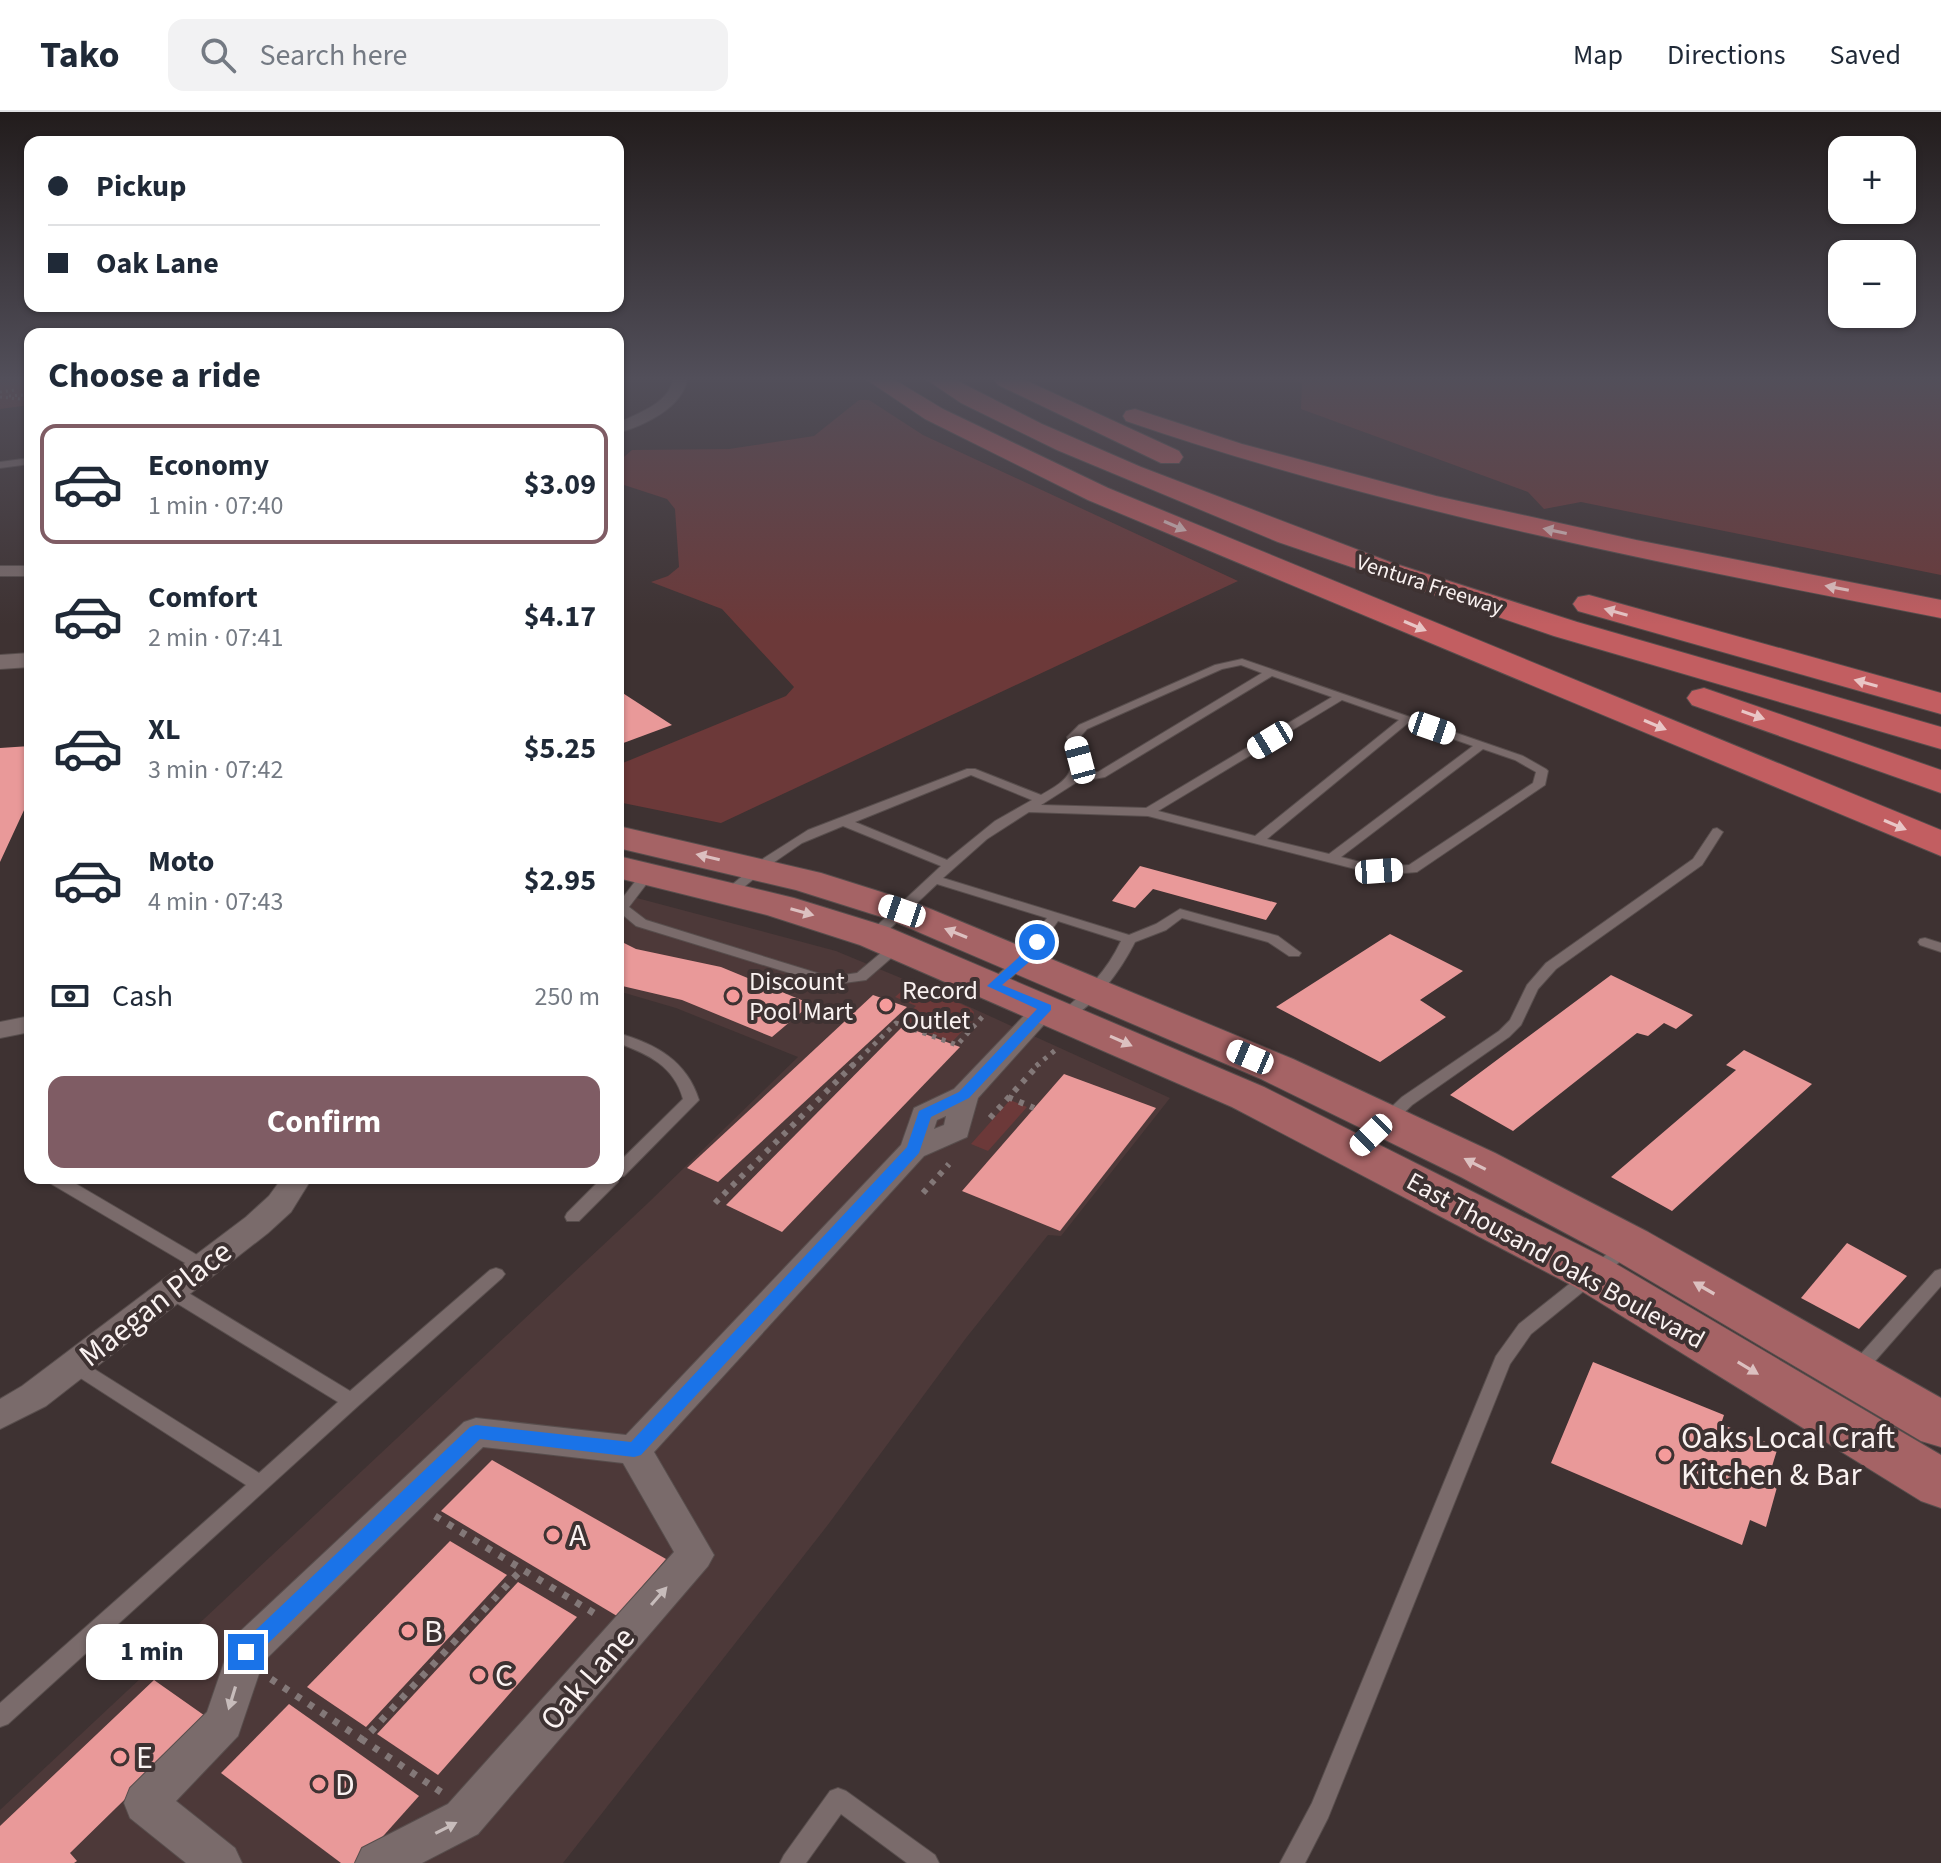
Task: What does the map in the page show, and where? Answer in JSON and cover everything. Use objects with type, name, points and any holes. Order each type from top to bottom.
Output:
[{"type":"highway","points":[[1032,462],[1098,494],[1941,844]]},
{"type":"highway","name":"Ventura Freeway","points":[[1106,462],[1315,545],[1474,600],[1941,738]]},
{"type":"highway","points":[[1183,462],[1190,465]]},
{"type":"highway","points":[[1282,462],[1374,489],[1552,530],[1941,609]]},
{"type":"highway","points":[[1315,545],[1485,621],[1941,782]]},
{"type":"highway","points":[[1566,597],[1941,704]]},
{"type":"main road","name":"East Thousand Oaks Boulevard","points":[[624,839],[743,881],[831,920],[892,931],[1000,987],[1069,1005],[1248,1097],[1371,1135],[1630,1245],[1941,1425]]},
{"type":"main road","name":"East Thousand Oaks Boulevard","points":[[633,870],[743,881]]},
{"type":"main road","name":"East Thousand Oaks Boulevard","points":[[1371,1135],[1593,1274],[1941,1484]]},
{"type":"street","points":[[0,571],[24,571]]},
{"type":"street","points":[[0,662],[24,660]]},
{"type":"street","points":[[220,1863],[145,1803],[224,1723],[246,1652],[476,1432],[634,1450],[914,1149],[957,1130],[964,1095],[1069,1005]]},
{"type":"street","points":[[0,1030],[24,1025]]},
{"type":"street","name":"Maegan Place","points":[[0,1415],[34,1396],[203,1266],[280,1204],[293,1184]]},
{"type":"street","name":"Oak Lane","points":[[377,1863],[463,1819],[695,1555],[634,1450]]},
{"type":"lane","points":[[0,465],[24,462]]},
{"type":"lane","points":[[1025,808],[1148,812],[1379,871],[1412,869],[1539,785],[1542,771],[1519,758],[1242,662],[1219,667],[1083,727],[1073,737],[1080,760],[1073,779]]},
{"type":"lane","points":[[624,910],[641,923],[829,981],[861,977],[892,931],[937,880],[997,825],[1073,779],[1101,775],[1271,672]]},
{"type":"lane","points":[[1148,812],[1341,696]]},
{"type":"lane","points":[[1256,841],[1407,719]]},
{"type":"lane","points":[[1329,860],[1482,745]]},
{"type":"lane","points":[[743,881],[823,826],[844,822],[971,771],[1040,799]]},
{"type":"lane","points":[[844,822],[951,866]]},
{"type":"lane","points":[[1371,1135],[1407,1101],[1504,1034],[1516,1022],[1532,988],[1551,966],[1698,862],[1717,832]]},
{"type":"lane","points":[[624,901],[633,870]]},
{"type":"lane","points":[[937,880],[1129,939],[1161,927],[1180,913],[1273,939],[1294,953]]},
{"type":"lane","points":[[1000,987],[1054,917]]},
{"type":"lane","points":[[1069,1005],[1121,958],[1129,939]]},
{"type":"lane","points":[[1925,942],[1941,948]]},
{"type":"lane","points":[[624,1040],[648,1049],[678,1067],[691,1100],[624,1166]]},
{"type":"lane","points":[[64,1184],[203,1266]]},
{"type":"lane","points":[[573,1217],[606,1184]]},
{"type":"lane","points":[[1292,1863],[1320,1810],[1502,1361],[1525,1329],[1630,1245]]},
{"type":"lane","points":[[0,1717],[496,1274]]},
{"type":"lane","points":[[1853,1375],[1941,1275]]},
{"type":"lane","points":[[171,1291],[351,1401]]},
{"type":"lane","points":[[74,1365],[260,1484]]},
{"type":"lane","points":[[792,1863],[838,1799],[927,1863]]},
{"type":"path","points":[[715,1203],[896,1023],[957,1045],[1000,987]]},
{"type":"path","points":[[1008,1097],[1034,1108]]},
{"type":"path","points":[[428,1512],[609,1623]]},
{"type":"path","points":[[363,1740],[522,1569]]},
{"type":"path","points":[[271,1679],[452,1799]]},
{"type":"shaded area","points":[[624,462],[981,462],[1238,581],[721,823],[624,803],[624,763],[786,696],[794,687],[722,609],[651,582],[668,576],[679,567],[675,509],[667,499],[624,485]]},
{"type":"shaded area","points":[[1445,462],[1941,462],[1941,575],[1581,502],[1544,509],[1528,492]]},
{"type":"shaded area","points":[[624,895],[836,951],[961,1003],[1170,1098],[1061,1236],[1048,1235],[966,1338],[827,1526],[563,1863],[0,1863],[0,1810],[647,1204],[798,1057],[676,1008],[624,993]]},
{"type":"shaded area","points":[[912,982],[974,1012],[972,1021],[952,1042],[898,1022],[916,1006],[895,997]]},
{"type":"shaded area","points":[[1010,1100],[1027,1107],[988,1151],[971,1144]]},
{"type":"building","points":[[624,694],[672,725],[624,743]]},
{"type":"building","points":[[24,746],[24,810],[0,862],[0,748]]},
{"type":"building","points":[[1140,866],[1277,903],[1266,920],[1153,889],[1135,908],[1112,901]]},
{"type":"building","points":[[1390,934],[1463,971],[1420,1000],[1446,1017],[1380,1062],[1276,1007]]},
{"type":"building","points":[[624,943],[636,949],[721,967],[811,1004],[772,1037],[682,1000],[624,986]]},
{"type":"building","points":[[1611,975],[1693,1015],[1676,1029],[1664,1023],[1648,1036],[1637,1033],[1513,1131],[1450,1095]]},
{"type":"building","points":[[873,995],[907,1007],[718,1182],[687,1168]]},
{"type":"building","points":[[903,1026],[960,1047],[782,1232],[726,1205]]},
{"type":"building","points":[[1744,1050],[1812,1084],[1672,1211],[1611,1177],[1736,1070],[1726,1065]]},
{"type":"building","points":[[1064,1074],[1156,1108],[1060,1231],[962,1191]]},
{"type":"building","points":[[1847,1243],[1907,1276],[1859,1329],[1801,1298]]},
{"type":"building","name":"Oaks Local Craft Kitchen & Bar","points":[[1593,1362],[1724,1415],[1721,1424],[1778,1447],[1769,1476],[1779,1480],[1766,1527],[1750,1520],[1742,1545],[1551,1463]]},
{"type":"building","name":"A","points":[[492,1460],[666,1559],[617,1616],[441,1511]]},
{"type":"building","name":"B","points":[[450,1541],[507,1575],[366,1727],[307,1687]]},
{"type":"building","name":"C","points":[[518,1582],[577,1617],[438,1775],[377,1734]]},
{"type":"building","name":"E","points":[[154,1680],[208,1718],[70,1853],[77,1861],[0,1863],[0,1826]]},
{"type":"building","name":"D","points":[[289,1704],[419,1796],[359,1863],[341,1863],[221,1773]]},
{"type":"place","name":"Discount Pool Mart","points":[[733,996]]},
{"type":"place","name":"Record Outlet","points":[[886,1005]]},
{"type":"place","name":"Oaks Local Craft Kitchen & Bar","points":[[1665,1455]]},
{"type":"place","name":"A","points":[[553,1535]]},
{"type":"place","name":"B","points":[[408,1631]]},
{"type":"place","name":"C","points":[[479,1675]]},
{"type":"place","name":"E","points":[[120,1757]]},
{"type":"place","name":"D","points":[[319,1784]]},
{"type":"route","points":[[246,1652],[476,1432],[634,1450],[914,1149],[924,1115],[964,1095],[1046,1008],[993,986],[1023,960],[1037,942]]}]
